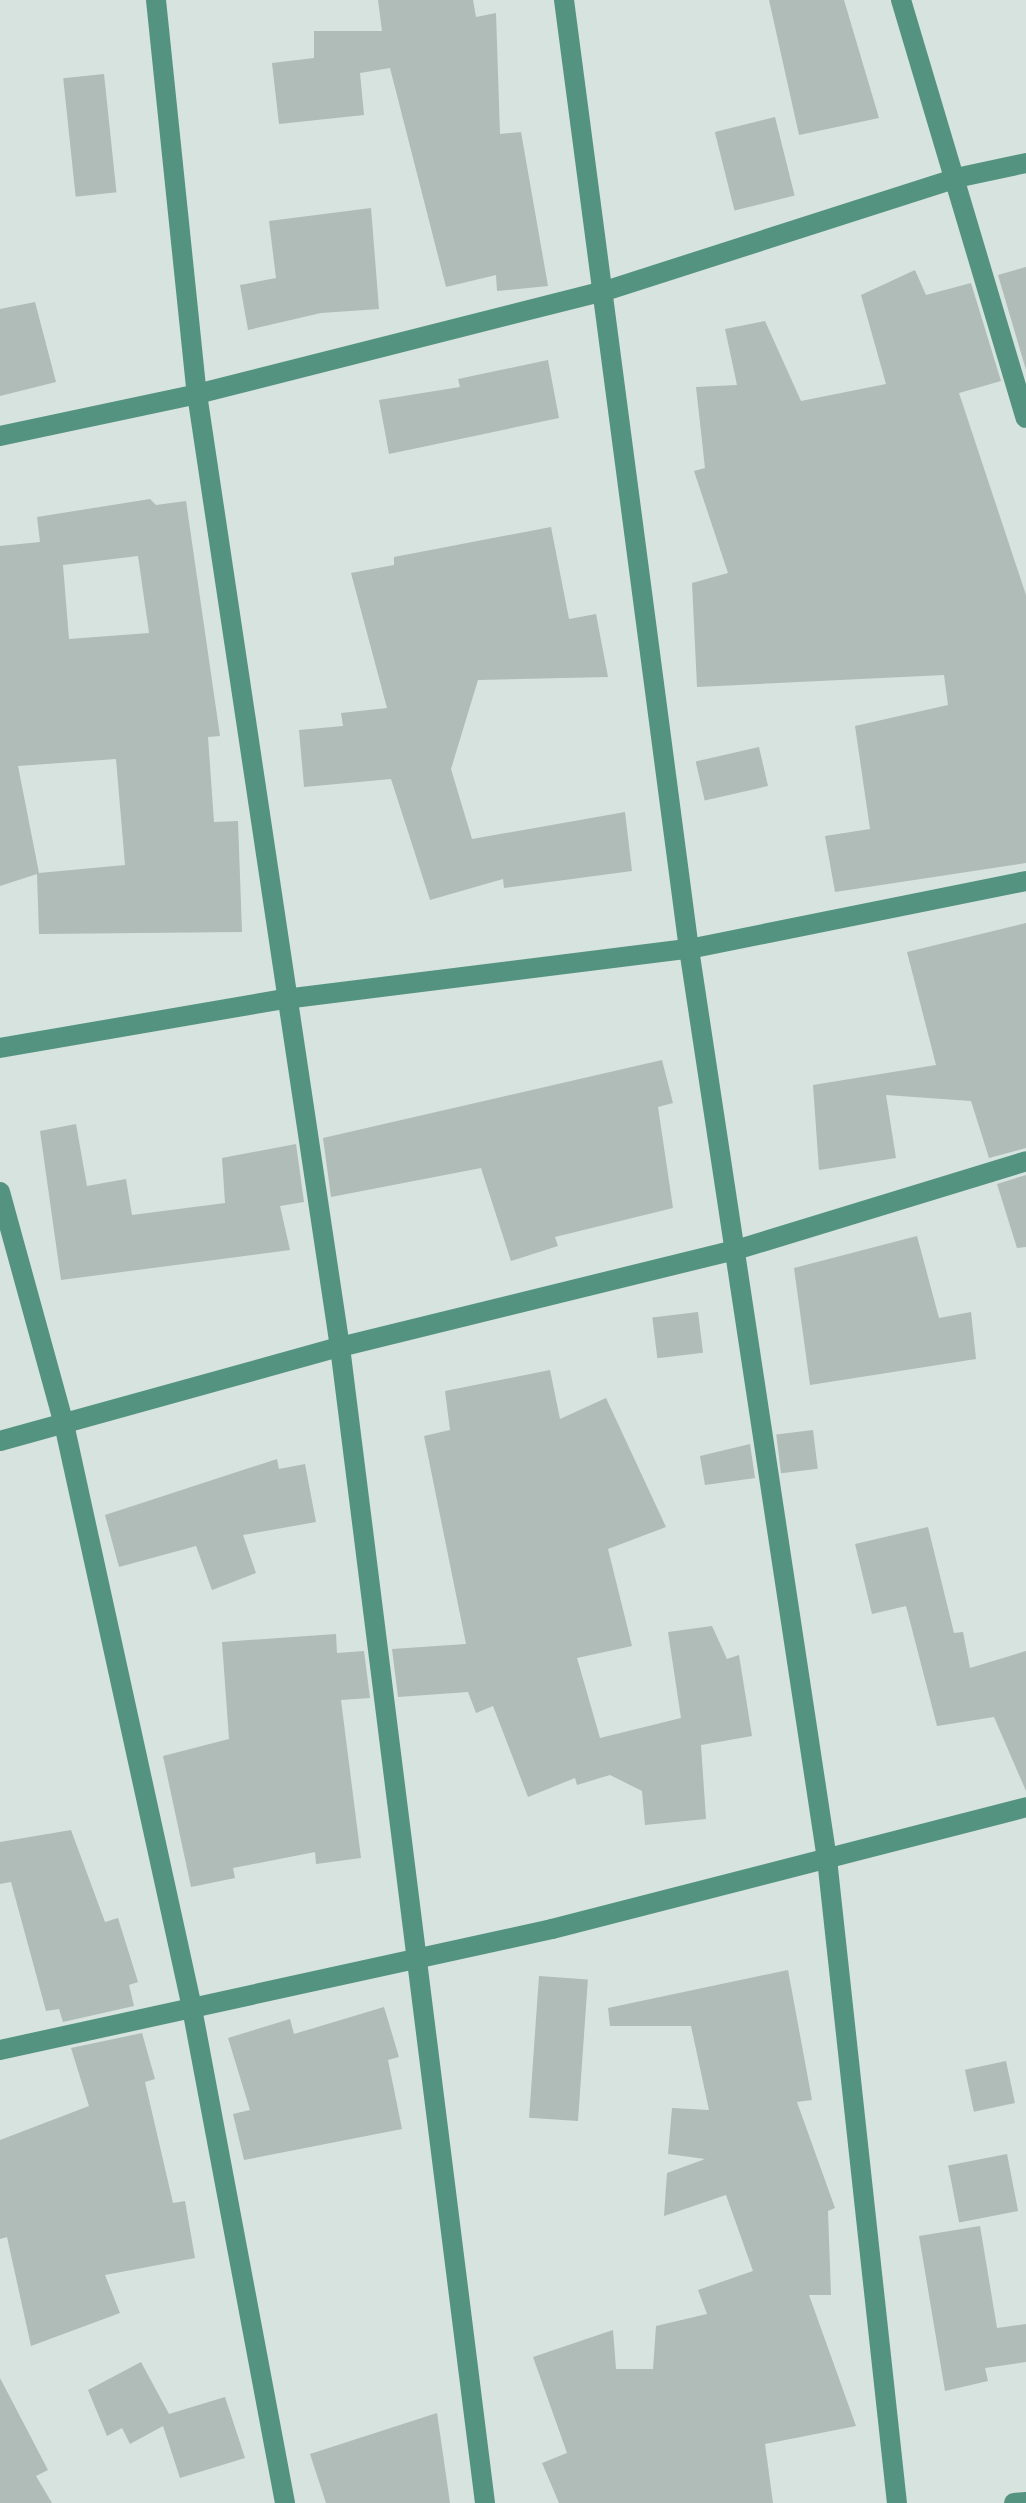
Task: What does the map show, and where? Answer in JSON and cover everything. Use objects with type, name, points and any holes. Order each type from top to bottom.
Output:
[{"type":"street","points":[[156,0],[197,394],[340,1347],[485,2503]]},
{"type":"street","points":[[564,0],[689,949],[740,1249],[827,1859],[898,2503]]},
{"type":"street","points":[[901,0],[1026,418]]},
{"type":"street","points":[[0,436],[197,394],[605,291],[956,178],[1026,163]]},
{"type":"street","points":[[0,1048],[285,999],[689,949],[1026,881]]},
{"type":"street","points":[[0,1441],[340,1347],[740,1249],[1026,1161]]},
{"type":"street","points":[[0,1192],[64,1424],[191,2003],[285,2503]]},
{"type":"street","points":[[0,2050],[191,2003],[419,1956],[827,1859],[1026,1807]]},
{"type":"street","points":[[1014,2503],[1026,2502]]},
{"type":"building","points":[[378,0],[473,0],[476,17],[496,13],[500,134],[521,132],[548,286],[497,291],[496,275],[446,287],[390,68],[360,73],[364,115],[279,124],[272,63],[314,58],[314,31],[382,31]]},
{"type":"building","points":[[769,0],[844,0],[879,118],[799,135]]},
{"type":"building","points":[[104,74],[116,192],[76,197],[63,78]]},
{"type":"building","points":[[775,117],[795,196],[734,211],[715,132]]},
{"type":"building","points":[[371,208],[379,309],[321,313],[248,330],[240,285],[276,278],[269,221]]},
{"type":"building","points":[[1026,267],[1026,370],[998,275]]},
{"type":"building","points":[[915,270],[926,295],[971,283],[1001,381],[959,393],[1026,595],[1026,863],[835,892],[825,836],[870,829],[855,726],[948,705],[944,675],[697,687],[692,583],[728,573],[694,471],[705,468],[696,387],[737,385],[725,329],[765,321],[801,401],[886,384],[861,295]]},
{"type":"building","points":[[35,302],[56,382],[0,396],[0,309]]},
{"type":"building","points":[[548,360],[559,418],[389,454],[379,400],[460,387],[458,379]]},
{"type":"building","points":[[150,499],[156,505],[186,501],[220,736],[208,737],[214,822],[238,821],[242,932],[39,934],[37,874],[0,886],[0,546],[40,542],[37,517]],"holes":[[[138,556],[149,633],[69,639],[63,565]],[[116,759],[125,865],[39,873],[18,766]]]},
{"type":"building","points":[[551,527],[569,619],[596,614],[608,677],[478,680],[451,769],[472,839],[625,812],[632,871],[504,888],[503,879],[430,900],[391,779],[304,787],[299,730],[343,726],[341,713],[387,708],[351,573],[394,565],[394,557]]},
{"type":"building","points":[[759,747],[768,786],[705,801],[696,762]]},
{"type":"building","points":[[1026,923],[1026,1148],[989,1158],[971,1101],[886,1095],[896,1158],[819,1170],[813,1085],[936,1065],[907,952]]},
{"type":"building","points":[[662,1060],[673,1103],[658,1107],[673,1208],[555,1237],[558,1246],[511,1261],[481,1168],[331,1197],[323,1138]]},
{"type":"building","points":[[76,1124],[87,1186],[126,1179],[132,1215],[225,1203],[222,1158],[296,1144],[304,1202],[280,1206],[290,1250],[61,1280],[40,1131]]},
{"type":"building","points":[[1026,1175],[1026,1247],[1017,1248],[997,1184]]},
{"type":"building","points":[[917,1236],[939,1318],[971,1312],[976,1359],[810,1385],[794,1268]]},
{"type":"building","points":[[698,1312],[703,1353],[657,1358],[652,1318]]},
{"type":"building","points":[[550,1370],[560,1419],[606,1398],[666,1527],[608,1549],[632,1646],[577,1658],[600,1738],[681,1718],[668,1632],[712,1626],[727,1659],[739,1655],[752,1736],[701,1745],[706,1819],[645,1825],[642,1791],[610,1775],[577,1785],[575,1778],[528,1797],[493,1706],[476,1713],[468,1692],[398,1697],[392,1649],[466,1644],[424,1436],[450,1430],[445,1391]]},
{"type":"building","points":[[813,1430],[818,1469],[781,1473],[776,1435]]},
{"type":"building","points":[[750,1444],[755,1478],[705,1485],[700,1456]]},
{"type":"building","points":[[277,1459],[279,1469],[305,1464],[316,1522],[243,1535],[256,1573],[212,1590],[196,1546],[119,1567],[105,1515]]},
{"type":"building","points":[[928,1527],[954,1633],[963,1632],[970,1668],[1026,1651],[1026,1791],[994,1717],[937,1726],[906,1606],[872,1614],[855,1544]]},
{"type":"building","points":[[336,1634],[337,1653],[364,1651],[370,1698],[341,1700],[361,1858],[316,1864],[315,1852],[233,1868],[235,1878],[191,1887],[163,1756],[229,1739],[222,1642]]},
{"type":"building","points":[[71,1830],[105,1922],[118,1918],[138,1982],[129,1985],[134,2006],[63,2022],[59,2009],[46,2011],[11,1882],[0,1884],[0,1842]]},
{"type":"building","points":[[788,1970],[812,2100],[797,2102],[835,2208],[828,2211],[831,2295],[809,2295],[856,2426],[765,2444],[773,2503],[559,2503],[542,2463],[567,2453],[533,2357],[613,2330],[616,2369],[653,2369],[656,2326],[707,2314],[698,2290],[753,2271],[726,2195],[664,2216],[667,2173],[705,2159],[668,2154],[672,2108],[709,2110],[691,2026],[610,2026],[608,2008]]},
{"type":"building","points":[[539,1976],[588,1979],[578,2121],[529,2118]]},
{"type":"building","points":[[384,2007],[399,2057],[388,2060],[402,2129],[244,2160],[233,2114],[250,2110],[228,2038],[290,2019],[294,2034]]},
{"type":"building","points":[[142,2033],[155,2079],[145,2082],[173,2203],[185,2201],[195,2258],[105,2275],[120,2313],[31,2346],[7,2237],[0,2239],[0,2140],[89,2106],[71,2048]]},
{"type":"building","points":[[1006,2061],[1015,2103],[974,2112],[965,2070]]},
{"type":"building","points":[[1007,2154],[1018,2211],[959,2222],[948,2165]]},
{"type":"building","points":[[980,2226],[997,2328],[1026,2324],[1026,2362],[985,2368],[988,2381],[945,2391],[919,2236]]},
{"type":"building","points":[[141,2362],[169,2414],[225,2397],[245,2458],[180,2478],[163,2426],[130,2444],[122,2428],[107,2436],[88,2390]]},
{"type":"building","points":[[0,2378],[48,2470],[36,2476],[52,2503],[0,2503]]},
{"type":"building","points":[[437,2413],[450,2503],[326,2503],[310,2454]]}]
